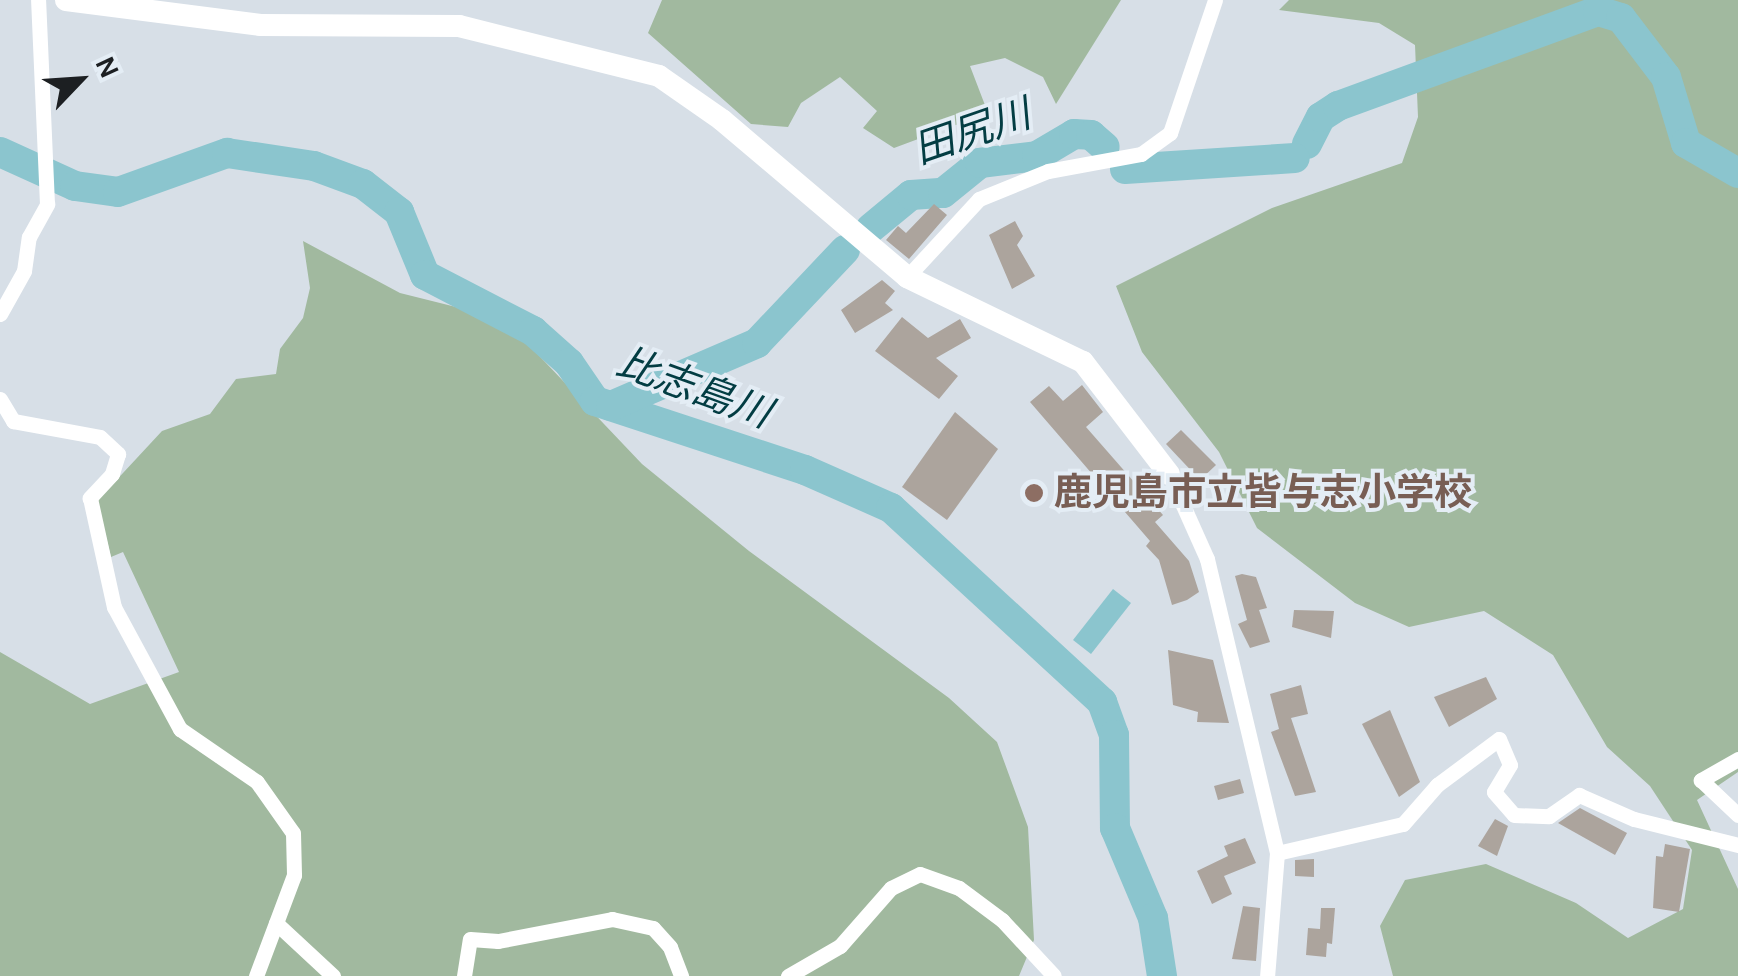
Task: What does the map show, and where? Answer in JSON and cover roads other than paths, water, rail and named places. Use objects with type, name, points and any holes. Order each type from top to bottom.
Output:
[{"type":"street","points":[[0,314],[24,271],[29,237],[47,204],[38,0]]},
{"type":"street","points":[[66,0],[260,25],[459,26],[659,76],[722,120],[907,276],[1083,362],[1168,474],[1207,559],[1277,853],[1267,976]]},
{"type":"street","points":[[907,276],[980,199],[1048,171],[1141,154],[1170,133],[1215,0]]},
{"type":"street","points":[[0,399],[12,421],[100,437],[118,454],[112,474],[90,498],[114,607],[180,729],[257,782],[293,833],[294,875],[256,976]]},
{"type":"street","points":[[1277,853],[1403,824],[1437,785],[1500,740],[1510,765],[1494,792],[1514,815],[1549,816],[1579,795],[1634,819],[1738,845]]},
{"type":"street","points":[[1738,760],[1701,780],[1738,815]]},
{"type":"street","points":[[788,976],[840,946],[891,888],[920,874],[959,888],[1002,920],[1054,976]]},
{"type":"street","points":[[464,976],[470,938],[515,939],[612,920],[653,928],[670,947],[680,976]]},
{"type":"street","points":[[276,923],[333,976]]},
{"type":"water","points":[[1113,589],[1131,603],[1091,654],[1073,640]]},
{"type":"waterway","name":"田尻川","points":[[1307,144],[1321,117],[1338,106],[1598,11],[1621,18],[1666,77],[1686,143],[1738,173]]},
{"type":"waterway","name":"田尻川","points":[[871,228],[911,195],[943,193],[980,163],[1037,156],[1074,134],[1091,135],[1105,147]]},
{"type":"waterway","name":"比志島川","points":[[0,152],[75,186],[118,192],[227,153],[314,166],[363,184],[399,212],[425,275],[533,331],[569,363],[595,401],[805,470],[891,508],[1102,702],[1114,735],[1115,828],[1153,918],[1162,976]]},
{"type":"waterway","name":"田尻川","points":[[1125,169],[1295,158]]},
{"type":"waterway","name":"田尻川","points":[[611,406],[757,343],[845,250]]},
{"type":"place","name":"鹿児島市立皆与志小学校","points":[[1034,493]]}]
